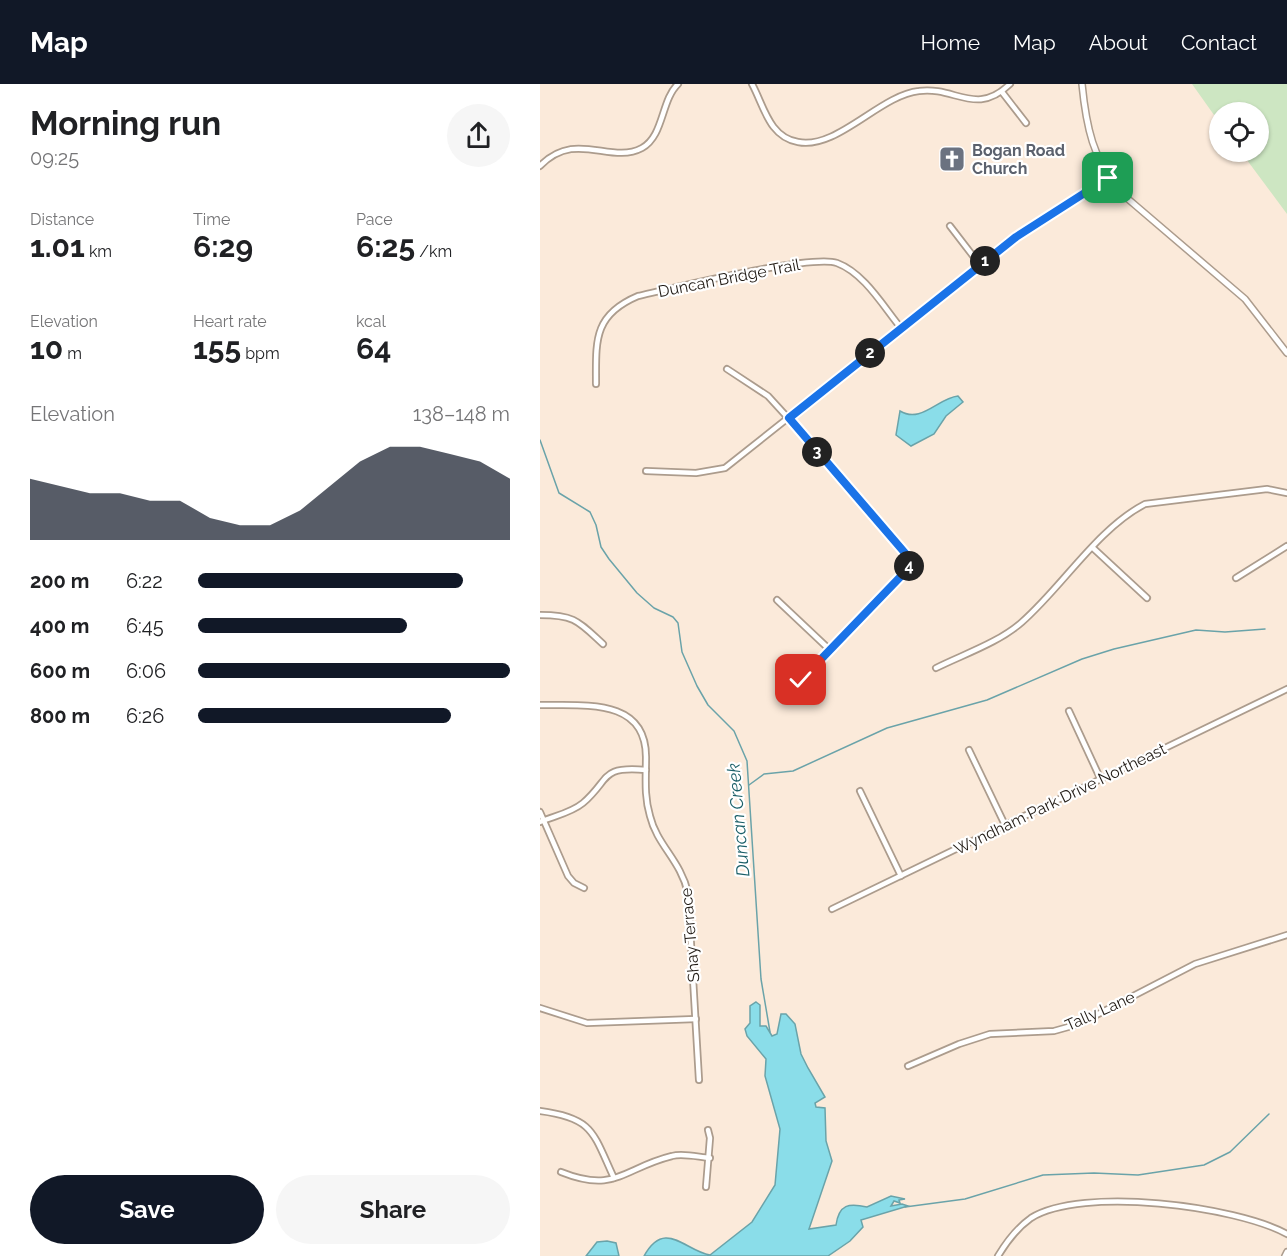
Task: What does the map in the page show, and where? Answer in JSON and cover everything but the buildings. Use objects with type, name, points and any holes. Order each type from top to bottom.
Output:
[{"type":"street","points":[[752,84],[776,131],[784,138],[809,143],[834,135],[919,90],[973,99],[990,99],[1010,84]]},
{"type":"street","points":[[1082,84],[1085,113],[1094,150],[1108,178],[1121,193],[1245,299],[1287,353]]},
{"type":"street","points":[[540,166],[558,154],[582,147],[620,152],[642,148],[654,134],[676,85],[668,85]]},
{"type":"street","points":[[1002,92],[1026,123]]},
{"type":"street","points":[[646,471],[696,474],[725,468],[1016,237],[1108,178]]},
{"type":"street","points":[[950,226],[980,265]]},
{"type":"street","name":"Duncan Bridge Trail","points":[[596,384],[598,332],[607,317],[624,302],[638,296],[786,266],[822,260],[848,269],[860,279],[901,328]]},
{"type":"street","points":[[727,369],[768,396],[789,418],[905,553],[909,564],[905,572],[801,680]]},
{"type":"street","points":[[936,668],[996,639],[1021,622],[1093,548],[1131,512],[1145,504],[1267,489],[1287,493]]},
{"type":"street","points":[[1236,578],[1287,546]]},
{"type":"street","points":[[1093,548],[1147,598]]},
{"type":"street","points":[[777,600],[830,650]]},
{"type":"street","points":[[540,615],[565,615],[573,618],[603,644]]},
{"type":"street","name":"Wyndham Park Drive Northeast","points":[[832,909],[1287,689]]},
{"type":"street","name":"Shay Terrace","points":[[540,705],[606,708],[628,716],[642,733],[646,770],[645,796],[650,818],[654,831],[680,867],[688,893],[699,1080]]},
{"type":"street","points":[[1069,711],[1101,780]]},
{"type":"street","points":[[969,750],[1005,825]]},
{"type":"street","points":[[542,822],[584,802],[608,774],[628,769],[646,770]]},
{"type":"street","points":[[860,791],[901,876]]},
{"type":"street","points":[[540,812],[542,822],[568,876],[574,884],[584,888]]},
{"type":"street","name":"Tally Lane","points":[[908,1066],[959,1044],[990,1034],[1054,1031],[1079,1024],[1195,964],[1287,934]]},
{"type":"street","points":[[540,1008],[586,1023],[696,1020]]},
{"type":"street","points":[[540,1111],[566,1115],[587,1126],[594,1134],[614,1178]]},
{"type":"street","points":[[706,1187],[710,1158],[708,1130]]},
{"type":"street","points":[[561,1172],[590,1182],[614,1178],[675,1155],[710,1158]]},
{"type":"street","points":[[998,1256],[1008,1239],[1033,1217],[1051,1209],[1090,1202],[1201,1208],[1266,1225],[1287,1234]]},
{"type":"green space","points":[[1192,84],[1287,84],[1287,214],[1248,162],[1269,162],[1269,102],[1209,102],[1209,108]]},
{"type":"water","points":[[958,396],[963,402],[946,416],[934,434],[911,446],[896,435],[900,411],[915,414]]},
{"type":"water","points":[[756,1002],[760,1005],[760,1026],[766,1026],[772,1036],[777,1034],[781,1014],[786,1014],[795,1024],[801,1054],[825,1097],[815,1103],[816,1107],[825,1108],[826,1141],[832,1161],[809,1229],[836,1225],[842,1209],[850,1205],[867,1207],[891,1196],[905,1199],[899,1200],[900,1203],[894,1201],[891,1206],[902,1204],[908,1206],[861,1220],[863,1227],[850,1241],[828,1256],[644,1256],[660,1239],[668,1238],[710,1255],[752,1222],[775,1185],[780,1129],[765,1076],[766,1059],[747,1036],[745,1029],[750,1023],[750,1006]]},
{"type":"water","points":[[597,1242],[616,1243],[619,1256],[586,1256]]},
{"type":"waterway","name":"Duncan Creek","points":[[540,440],[559,493],[590,512],[596,525],[601,547],[609,559],[637,593],[654,608],[673,617],[678,623],[682,652],[697,686],[708,705],[734,731],[747,761],[761,979],[770,1032]]},
{"type":"waterway","points":[[749,785],[764,774],[793,771],[887,728],[987,700],[1082,659],[1114,649],[1196,630],[1225,632],[1265,629]]},
{"type":"waterway","points":[[905,1207],[965,1199],[1043,1175],[1094,1173],[1138,1175],[1204,1165],[1230,1152],[1269,1114]]},
{"type":"place","name":"Bogan Road Church","points":[[952,159]]},
{"type":"route","points":[[801,680],[905,572],[909,564],[905,553],[838,478],[789,418],[1016,237],[1108,178]]}]
